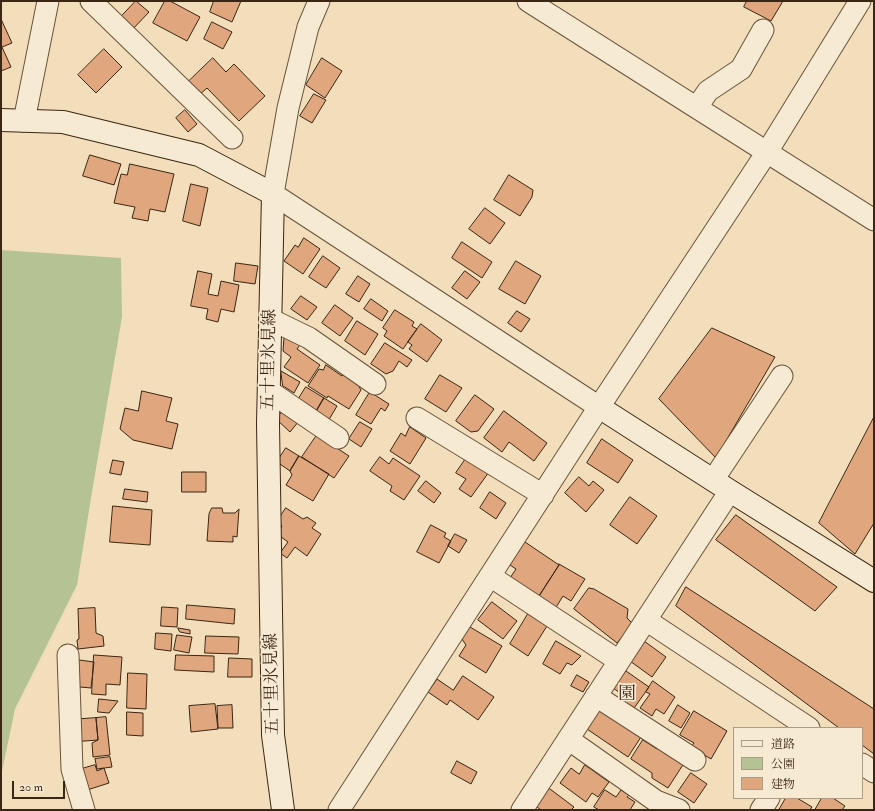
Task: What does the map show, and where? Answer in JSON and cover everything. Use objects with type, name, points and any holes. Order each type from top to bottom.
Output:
[{"type":"main road","points":[[1,120],[63,122],[199,155],[273,194]]},
{"type":"main road","name":"五十里氷見線","points":[[273,194],[268,424],[273,735],[284,810]]},
{"type":"main road","points":[[599,407],[874,581]]},
{"type":"street","points":[[24,121],[48,1]]},
{"type":"street","points":[[91,1],[232,138]]},
{"type":"street","points":[[319,1],[308,27],[288,108],[273,194],[599,407]]},
{"type":"street","points":[[528,1],[874,220]]},
{"type":"street","points":[[339,810],[599,407],[767,152],[860,1]]},
{"type":"street","points":[[697,108],[708,91],[741,69],[763,30]]},
{"type":"street","points":[[270,319],[309,338],[375,384]]},
{"type":"street","points":[[522,810],[646,620],[782,376]]},
{"type":"street","points":[[269,391],[338,438]]},
{"type":"street","points":[[418,418],[542,495]]},
{"type":"street","points":[[490,576],[619,661]]},
{"type":"street","points":[[646,620],[806,727]]},
{"type":"street","points":[[68,655],[72,769],[84,810]]},
{"type":"street","points":[[596,696],[695,760]]},
{"type":"street","points":[[568,739],[656,801],[679,810]]},
{"type":"street","points":[[863,765],[874,772]]},
{"type":"street","points":[[761,810],[768,799]]},
{"type":"green space","points":[[1,250],[121,258],[122,317],[77,585],[15,709],[1,776]]},
{"type":"building","points":[[136,1],[149,12],[131,31],[119,19]]},
{"type":"building","points":[[165,1],[170,1],[200,17],[187,41],[153,23]]},
{"type":"building","points":[[214,1],[241,1],[232,22],[210,12]]},
{"type":"building","points":[[747,1],[783,1],[771,21],[744,7]]},
{"type":"building","points":[[1,19],[12,43],[2,47],[11,67],[1,71]]},
{"type":"building","points":[[212,22],[232,32],[223,49],[204,39]]},
{"type":"building","points":[[104,49],[122,67],[96,93],[78,75]]},
{"type":"building","points":[[213,58],[226,72],[234,64],[265,96],[239,121],[207,88],[198,96],[186,84]]},
{"type":"building","points":[[322,58],[342,71],[325,98],[306,85]]},
{"type":"building","points":[[314,94],[326,100],[312,123],[300,116]]},
{"type":"building","points":[[185,110],[197,124],[188,132],[176,118]]},
{"type":"building","points":[[90,155],[121,164],[114,185],[83,176]]},
{"type":"building","points":[[130,164],[174,174],[165,212],[150,209],[148,221],[132,218],[135,207],[114,203],[121,174],[127,175]]},
{"type":"building","points":[[509,175],[533,190],[532,197],[520,216],[494,200]]},
{"type":"building","points":[[191,184],[208,188],[200,226],[183,221]]},
{"type":"building","points":[[485,208],[505,223],[490,244],[469,229]]},
{"type":"building","points":[[304,238],[320,249],[303,274],[284,261],[295,245],[298,247]]},
{"type":"building","points":[[462,242],[492,262],[482,278],[452,258]]},
{"type":"building","points":[[323,256],[340,268],[326,288],[309,277]]},
{"type":"building","points":[[516,261],[541,276],[525,304],[499,289]]},
{"type":"building","points":[[236,263],[258,266],[255,284],[234,281]]},
{"type":"building","points":[[198,271],[212,274],[208,294],[218,296],[221,281],[239,285],[234,312],[221,309],[218,322],[206,319],[208,309],[191,306]]},
{"type":"building","points":[[465,271],[480,282],[467,299],[452,288]]},
{"type":"building","points":[[358,276],[370,284],[359,302],[346,294]]},
{"type":"building","points":[[301,296],[317,307],[307,320],[291,309]]},
{"type":"building","points":[[371,299],[388,311],[382,321],[364,309]]},
{"type":"building","points":[[335,305],[353,318],[340,336],[322,323]]},
{"type":"building","points":[[395,310],[414,322],[412,326],[417,329],[403,349],[384,336],[387,331],[383,328]]},
{"type":"building","points":[[517,311],[530,319],[521,332],[508,323]]},
{"type":"building","points":[[357,321],[378,334],[365,355],[345,341]]},
{"type":"building","points":[[421,324],[442,340],[427,362],[409,349],[412,345],[408,342]]},
{"type":"building","points":[[712,328],[775,357],[716,458],[659,399]]},
{"type":"building","points":[[288,333],[302,342],[297,349],[320,365],[308,383],[284,367],[291,357],[283,351],[284,338]]},
{"type":"building","points":[[385,343],[412,360],[407,367],[399,361],[393,371],[386,374],[371,364]]},
{"type":"building","points":[[326,365],[342,376],[346,371],[362,383],[359,387],[361,390],[349,409],[308,386],[319,369],[323,370]]},
{"type":"building","points":[[281,371],[300,382],[294,393],[283,386]]},
{"type":"building","points":[[440,375],[462,388],[446,412],[425,399]]},
{"type":"building","points":[[306,387],[324,398],[314,415],[296,403]]},
{"type":"building","points":[[142,391],[172,398],[166,421],[178,424],[172,449],[133,440],[120,429],[125,408],[138,411]]},
{"type":"building","points":[[370,392],[389,404],[385,411],[381,408],[371,424],[356,415]]},
{"type":"building","points":[[475,395],[494,409],[478,431],[471,432],[456,421]]},
{"type":"building","points":[[324,398],[337,406],[327,423],[314,415]]},
{"type":"building","points":[[285,409],[299,421],[290,432],[276,419]]},
{"type":"building","points":[[504,411],[547,443],[534,461],[509,442],[502,452],[484,438]]},
{"type":"building","points":[[874,417],[874,523],[855,554],[819,523]]},
{"type":"building","points":[[360,422],[372,429],[361,447],[349,439]]},
{"type":"building","points":[[410,427],[426,438],[410,464],[390,451],[401,433],[405,436]]},
{"type":"building","points":[[317,435],[349,456],[334,478],[302,457]]},
{"type":"building","points":[[602,439],[633,460],[618,483],[587,463]]},
{"type":"building","points":[[286,448],[299,456],[290,471],[277,462]]},
{"type":"building","points":[[299,456],[329,474],[313,501],[286,485],[292,475],[290,471]]},
{"type":"building","points":[[380,457],[389,464],[393,458],[420,476],[404,500],[390,491],[392,486],[370,471]]},
{"type":"building","points":[[467,457],[489,472],[471,497],[459,489],[466,479],[456,473]]},
{"type":"building","points":[[113,460],[124,462],[121,475],[110,473]]},
{"type":"building","points":[[182,472],[206,472],[206,492],[182,492]]},
{"type":"building","points":[[579,477],[589,486],[593,481],[604,490],[586,512],[565,493]]},
{"type":"building","points":[[426,481],[441,493],[434,503],[418,491]]},
{"type":"building","points":[[125,489],[148,492],[147,502],[123,499]]},
{"type":"building","points":[[490,492],[506,503],[496,519],[480,508]]},
{"type":"building","points":[[630,497],[657,516],[637,544],[610,525]]},
{"type":"building","points":[[113,506],[152,510],[150,545],[110,542]]},
{"type":"building","points":[[212,508],[222,508],[223,513],[235,513],[239,509],[237,537],[233,536],[233,542],[207,541],[209,514]]},
{"type":"building","points":[[286,508],[303,519],[307,517],[316,523],[312,528],[321,534],[307,556],[295,547],[287,558],[280,553],[288,542],[277,534],[282,526],[277,522]]},
{"type":"building","points":[[736,515],[837,587],[815,611],[716,540]]},
{"type":"building","points":[[431,525],[446,533],[444,537],[451,541],[439,563],[417,552]]},
{"type":"building","points":[[455,534],[467,540],[459,553],[448,546]]},
{"type":"building","points":[[522,540],[559,565],[539,596],[527,588],[525,589],[510,578],[516,569],[507,563]]},
{"type":"building","points":[[559,564],[585,579],[571,601],[563,596],[555,609],[539,596]]},
{"type":"building","points":[[686,587],[874,709],[874,754],[863,746],[863,727],[838,727],[676,606]]},
{"type":"building","points":[[589,588],[594,589],[628,609],[627,618],[633,624],[617,643],[574,609]]},
{"type":"building","points":[[492,602],[517,621],[503,639],[478,620]]},
{"type":"building","points":[[187,605],[235,609],[234,624],[186,619]]},
{"type":"building","points":[[162,607],[178,608],[177,627],[161,626]]},
{"type":"building","points":[[95,608],[96,633],[103,636],[104,646],[78,649],[78,609]]},
{"type":"building","points":[[528,614],[547,626],[528,656],[510,644]]},
{"type":"building","points":[[470,627],[502,646],[486,673],[459,656],[466,645],[462,639]]},
{"type":"building","points":[[178,628],[190,630],[190,634],[180,632]]},
{"type":"building","points":[[156,633],[172,634],[171,651],[155,649]]},
{"type":"building","points":[[177,635],[192,637],[189,653],[174,650]]},
{"type":"building","points":[[206,636],[239,637],[238,654],[205,653]]},
{"type":"building","points":[[556,641],[581,656],[572,665],[567,663],[560,674],[543,664]]},
{"type":"building","points":[[644,641],[666,657],[652,677],[630,661]]},
{"type":"building","points":[[94,655],[122,657],[120,685],[106,684],[106,695],[92,694]]},
{"type":"building","points":[[176,655],[214,656],[214,672],[175,670]]},
{"type":"building","points":[[229,658],[252,659],[252,677],[228,677]]},
{"type":"building","points":[[72,659],[94,662],[91,688],[69,686]]},
{"type":"building","points":[[626,671],[649,687],[632,711],[618,701],[623,695],[613,688]]},
{"type":"building","points":[[128,673],[147,674],[146,709],[127,708]]},
{"type":"building","points":[[577,675],[589,682],[583,692],[571,686]]},
{"type":"building","points":[[463,676],[494,697],[478,720],[450,700],[447,705],[428,692],[437,679],[453,690]]},
{"type":"building","points":[[653,681],[675,697],[664,714],[656,709],[652,716],[640,708],[650,694],[646,692]]},
{"type":"building","points":[[99,699],[118,701],[109,713],[98,712]]},
{"type":"building","points":[[215,704],[218,729],[191,732],[189,706]]},
{"type":"building","points":[[232,705],[233,728],[218,728],[217,706]]},
{"type":"building","points":[[678,705],[690,713],[681,728],[669,721]]},
{"type":"building","points":[[598,707],[641,737],[628,757],[584,727]]},
{"type":"building","points":[[694,711],[727,731],[711,759],[691,747],[694,743],[680,735]]},
{"type":"building","points":[[127,712],[143,713],[143,736],[127,735]]},
{"type":"building","points":[[106,717],[110,755],[93,757],[92,743],[98,740],[96,718]]},
{"type":"building","points":[[96,718],[98,740],[71,742],[69,720]]},
{"type":"building","points":[[643,740],[657,749],[660,744],[686,760],[668,788],[652,778],[652,773],[631,759]]},
{"type":"building","points":[[110,757],[112,767],[97,769],[95,759]]},
{"type":"building","points":[[457,761],[477,772],[471,784],[451,773]]},
{"type":"building","points":[[95,765],[97,771],[104,768],[109,783],[84,791],[75,771]]},
{"type":"building","points":[[585,765],[609,782],[598,797],[592,793],[586,802],[560,783],[571,768],[579,774]]},
{"type":"building","points":[[691,773],[707,784],[694,803],[678,792]]},
{"type":"building","points":[[546,786],[574,807],[571,810],[541,810],[532,803]]},
{"type":"building","points":[[605,790],[616,797],[621,790],[629,795],[627,797],[635,802],[630,810],[599,810],[594,807]]},
{"type":"building","points":[[785,799],[799,799],[812,807],[810,810],[779,810]]},
{"type":"building","points":[[821,799],[834,799],[845,806],[842,810],[815,810]]},
{"type":"district","name":"園","points":[[627,695]]}]
